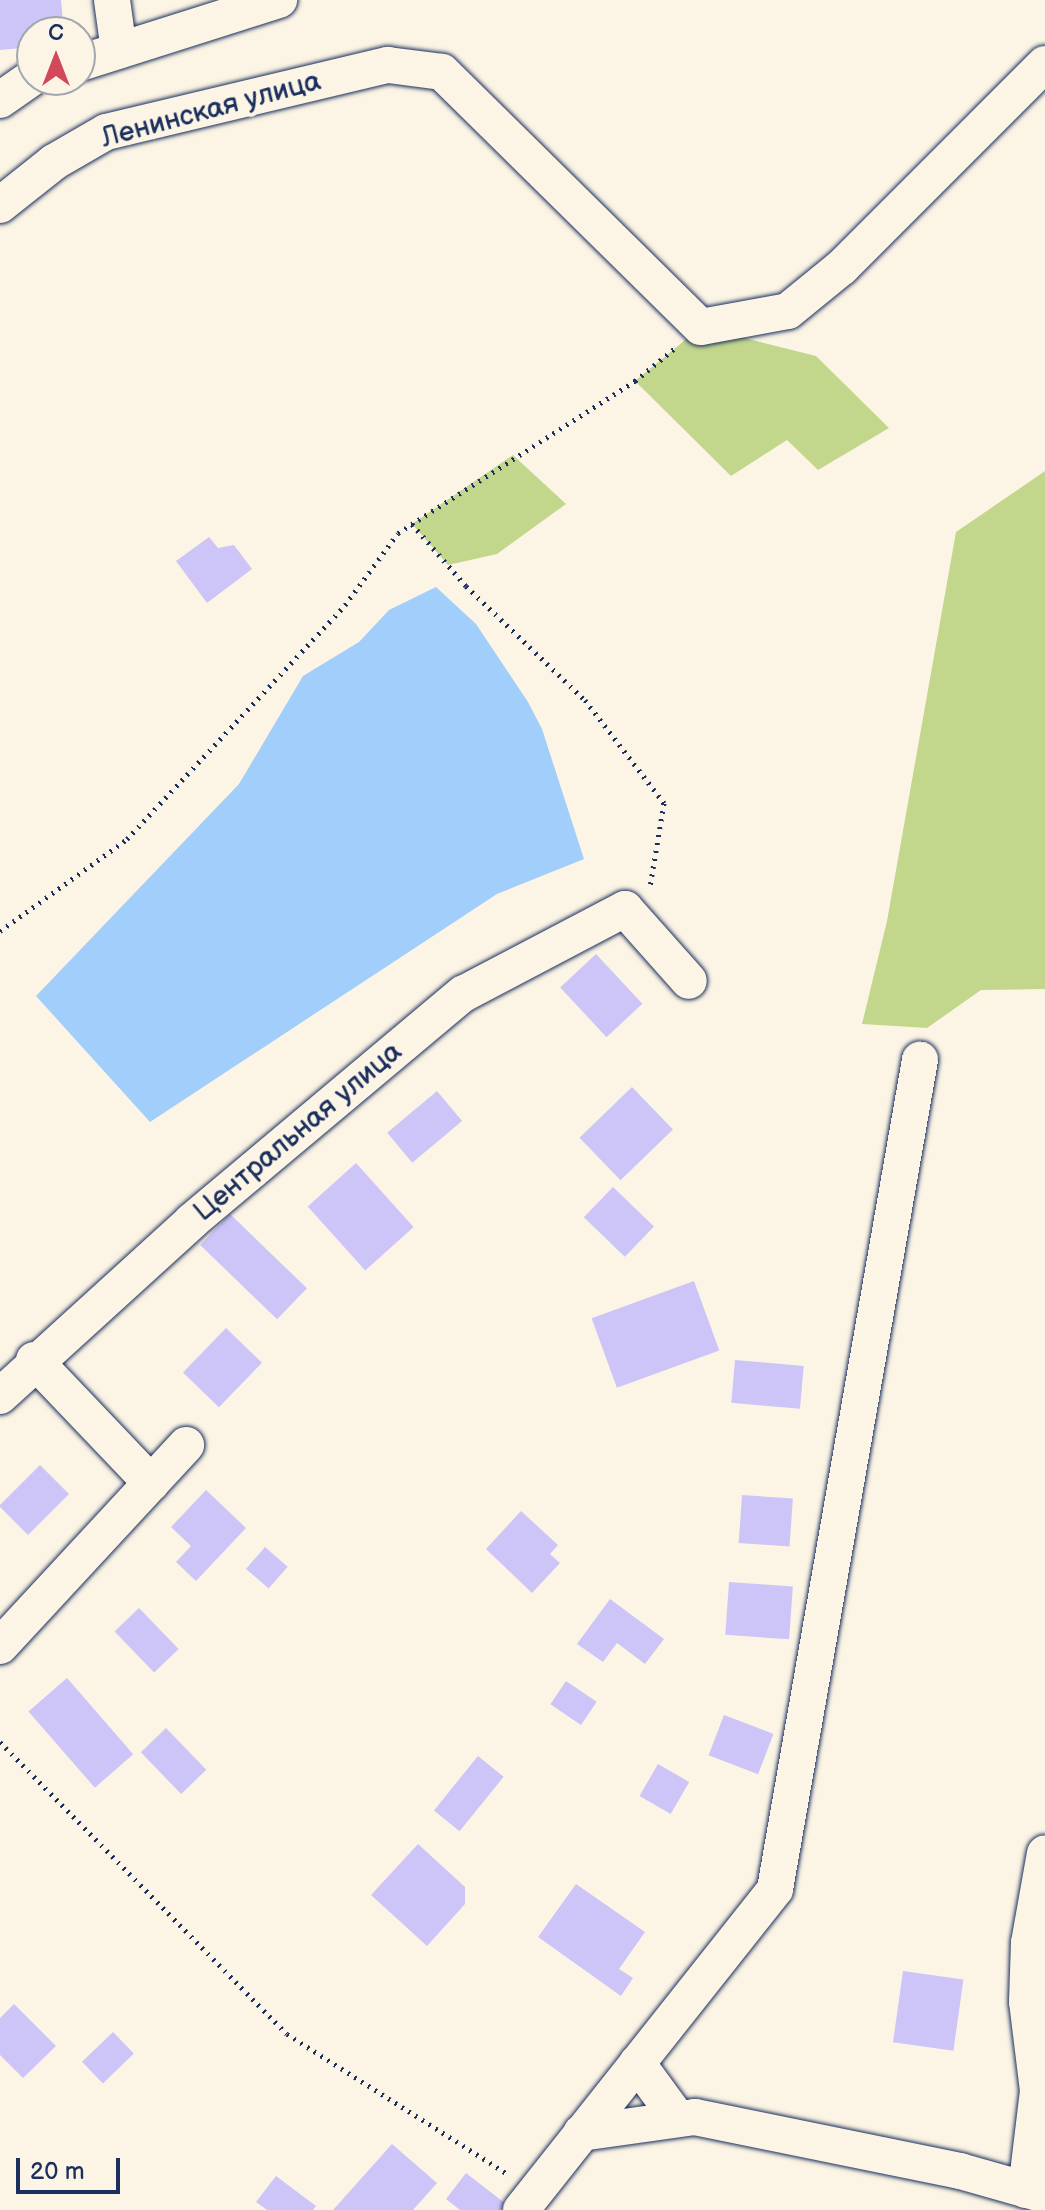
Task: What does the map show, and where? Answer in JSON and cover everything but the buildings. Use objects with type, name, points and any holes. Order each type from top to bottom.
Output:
[{"type":"street","points":[[112,0],[119,51]]},
{"type":"street","points":[[96,58],[279,0]]},
{"type":"street","points":[[701,327],[788,311],[842,267],[1045,64]]},
{"type":"street","name":"Ленинская улица","points":[[0,205],[54,162],[106,132],[388,65],[442,72],[701,327]]},
{"type":"street","points":[[625,909],[689,981]]},
{"type":"street","name":"Центральная улица","points":[[0,1396],[34,1360],[463,994],[625,909]]},
{"type":"street","points":[[528,2201],[775,1889],[920,1060]]},
{"type":"street","points":[[34,1360],[151,1483]]},
{"type":"street","points":[[0,1646],[186,1445]]},
{"type":"street","points":[[581,2133],[695,2117],[1036,2192],[1038,2091],[1027,2002],[1029,1943],[1045,1853]]},
{"type":"street","points":[[637,2063],[678,2119]]},
{"type":"path","points":[[0,931],[127,839],[345,605],[398,533],[635,381],[701,327]]},
{"type":"path","points":[[412,524],[466,586],[585,700],[664,803],[654,883],[625,909]]},
{"type":"path","points":[[0,1742],[287,2034],[528,2201]]},
{"type":"green space","points":[[701,327],[816,356],[889,428],[818,470],[787,440],[731,476],[635,381]]},
{"type":"green space","points":[[513,455],[566,504],[497,554],[448,565],[412,524]]},
{"type":"green space","points":[[1045,471],[1045,989],[981,990],[927,1028],[862,1024],[887,921],[956,532]]},
{"type":"water","points":[[436,587],[476,624],[528,702],[542,729],[584,859],[497,894],[150,1122],[36,996],[239,784],[303,676],[359,642],[389,610]]}]
